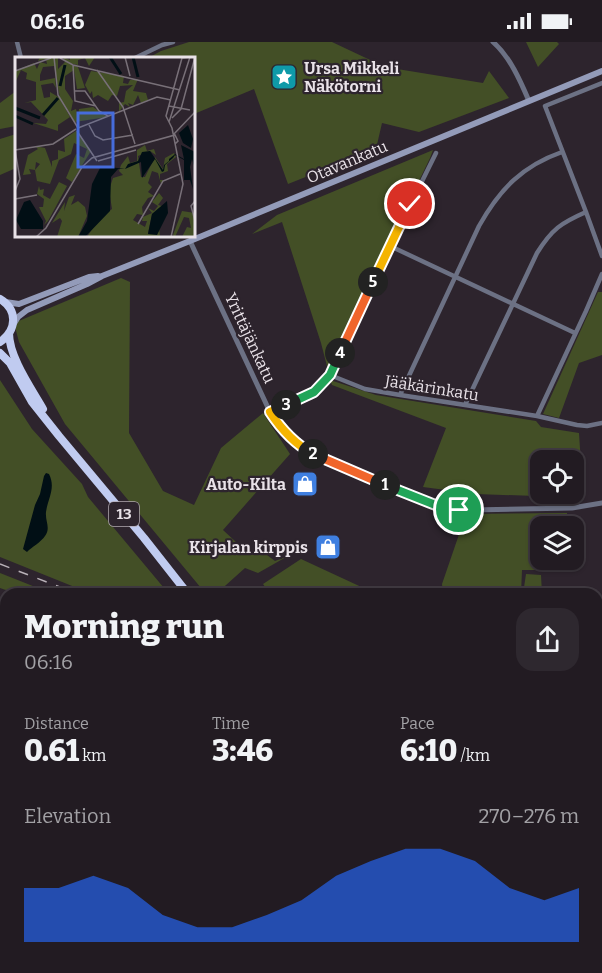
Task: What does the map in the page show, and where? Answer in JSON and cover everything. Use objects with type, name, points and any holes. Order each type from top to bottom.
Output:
[{"type":"highway","name":"13","points":[[3,301],[12,312],[11,347],[17,362],[59,436]]},
{"type":"highway","points":[[0,342],[11,329]]},
{"type":"highway","name":"13","points":[[0,353],[10,363],[32,402],[183,588]]},
{"type":"highway","points":[[0,358],[14,371]]},
{"type":"main road","name":"Otavankatu","points":[[11,329],[18,317],[27,310],[87,285],[102,276],[190,242],[602,71]]},
{"type":"main road","name":"Otavankatu","points":[[3,301],[19,304],[89,278],[102,276]]},
{"type":"street","points":[[137,57],[173,42]]},
{"type":"street","points":[[493,42],[501,49],[514,69],[529,101]]},
{"type":"street","points":[[602,83],[545,106],[602,256]]},
{"type":"street","points":[[400,395],[489,207],[518,175],[547,157],[562,152]]},
{"type":"street","points":[[270,412],[314,392],[330,375],[436,153]]},
{"type":"street","points":[[465,405],[545,239],[556,227],[586,212]]},
{"type":"street","name":"Yrittäjänkatu","points":[[190,242],[270,412],[276,422],[303,449],[438,506],[471,510],[572,507],[602,503]]},
{"type":"street","points":[[390,246],[575,333]]},
{"type":"street","points":[[537,417],[602,274]]},
{"type":"street","name":"Jääkärinkatu","points":[[330,375],[365,389],[578,425],[602,423]]},
{"type":"green space","points":[[189,42],[332,42],[385,67],[483,83],[489,71],[509,98],[419,132],[382,123],[376,149],[288,184],[254,89],[195,114],[195,57],[150,57]]},
{"type":"green space","points":[[526,42],[557,42],[559,44],[538,67]]},
{"type":"green space","points":[[15,92],[15,126],[0,129],[0,103]]},
{"type":"green space","points":[[15,134],[15,168],[0,175],[0,139]]},
{"type":"green space","points":[[433,150],[328,370],[282,222],[252,234],[277,215]]},
{"type":"green space","points":[[121,278],[130,282],[129,433],[163,491],[194,505],[221,448],[263,413],[290,454],[223,530],[249,554],[267,555],[275,561],[288,556],[258,573],[245,568],[223,588],[201,588],[65,424],[19,342],[14,323]]},
{"type":"green space","points":[[598,292],[602,292],[602,355],[579,363],[559,418],[543,414]]},
{"type":"green space","points":[[0,380],[32,429],[82,484],[88,497],[164,588],[77,588],[0,557]]},
{"type":"green space","points":[[330,380],[376,395],[536,421],[541,427],[579,433],[580,450],[530,450],[530,496],[476,494],[423,487],[446,428],[332,385]]},
{"type":"green space","points":[[567,513],[567,516],[530,516],[530,570],[522,570],[521,588],[442,588],[466,514]]},
{"type":"green space","points":[[301,559],[364,588],[266,588],[263,584]]},
{"type":"green space","points":[[0,573],[38,588],[0,588]]},
{"type":"green space","points":[[526,574],[541,575],[542,588],[524,588]]},
{"type":"shaded area","points":[[46,473],[49,474],[52,484],[46,512],[48,530],[43,538],[27,552],[23,549]]},
{"type":"railway","points":[[0,564],[62,588]]},
{"type":"place","name":"Ursa Mikkeli Näkötorni","points":[[284,77]]},
{"type":"place","name":"Auto-Kilta","points":[[305,484]]},
{"type":"place","name":"Kirjalan kirppis","points":[[328,547]]},
{"type":"route","points":[[410,204],[330,375],[314,392],[270,412],[276,422],[303,449],[399,491],[438,506],[459,510]]}]
